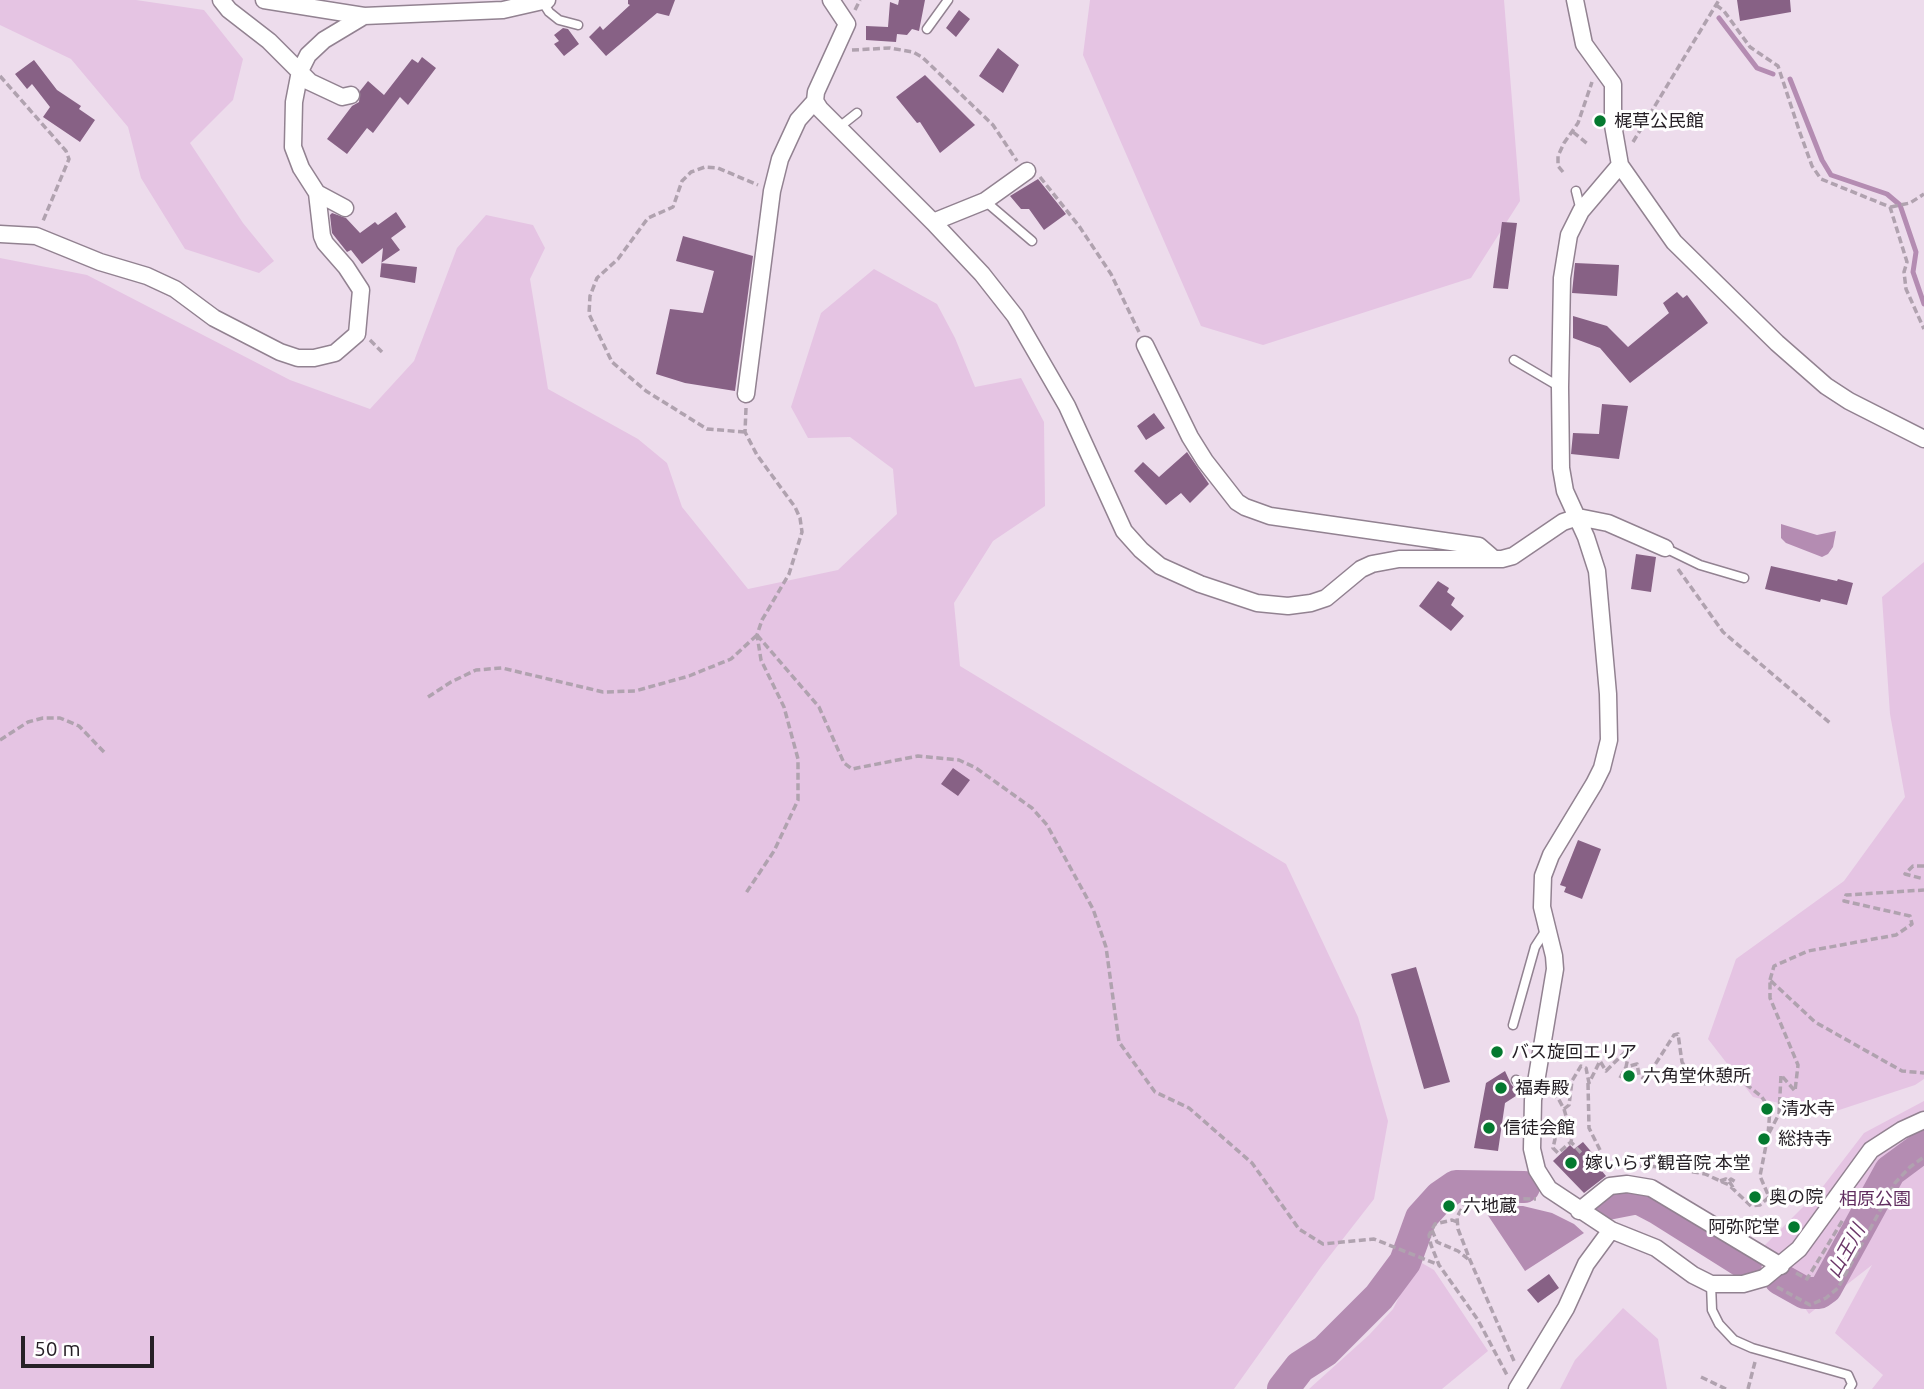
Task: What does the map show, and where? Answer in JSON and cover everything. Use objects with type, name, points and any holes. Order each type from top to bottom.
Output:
[{"type":"street","points":[[221,0],[229,10],[269,41],[310,82],[335,95],[351,95]]},
{"type":"street","points":[[264,0],[364,16],[503,10],[545,1]]},
{"type":"street","points":[[747,394],[772,191],[780,159],[798,120],[815,101],[816,92],[848,24],[831,0]]},
{"type":"street","points":[[1575,0],[1584,44],[1613,84],[1613,125],[1620,165],[1674,242],[1777,344],[1826,386],[1849,401],[1924,439]]},
{"type":"street","points":[[0,234],[36,236],[175,289],[214,318],[280,352],[298,358],[314,358],[335,353],[356,334],[361,290],[322,236],[317,193],[301,168],[291,137],[294,102],[300,71],[308,55],[315,47],[364,16]]},
{"type":"street","points":[[815,101],[838,128],[982,274],[1015,316],[1067,406],[1124,531],[1160,566],[1200,584],[1257,603],[1288,606],[1326,598],[1361,569],[1372,564],[1399,559],[1494,559],[1513,556],[1563,522],[1578,516],[1608,523],[1665,548]]},
{"type":"street","points":[[1620,165],[1581,211],[1569,235],[1562,278],[1561,468],[1565,491],[1578,516],[1597,572],[1608,694],[1609,740],[1602,768],[1551,855],[1543,876],[1542,906],[1555,969],[1533,1100],[1532,1149],[1538,1170],[1549,1189],[1611,1230],[1656,1248],[1693,1275],[1711,1284],[1743,1284],[1764,1278],[1807,1240],[1844,1183],[1871,1150],[1902,1130],[1924,1120]]},
{"type":"street","points":[[933,222],[985,201],[1027,171]]},
{"type":"street","points":[[317,193],[345,208]]},
{"type":"street","points":[[1145,345],[1190,437],[1237,502],[1245,507],[1270,516],[1479,546],[1494,559]]},
{"type":"street","points":[[1579,1211],[1610,1186],[1627,1184],[1651,1188],[1781,1265]]},
{"type":"street","points":[[1516,1382],[1566,1308],[1586,1264],[1611,1230]]},
{"type":"lane","points":[[927,29],[948,0]]},
{"type":"lane","points":[[545,1],[550,12],[559,20],[578,24]]},
{"type":"lane","points":[[838,128],[857,113]]},
{"type":"lane","points":[[1576,191],[1581,211]]},
{"type":"lane","points":[[985,201],[1032,241]]},
{"type":"lane","points":[[1514,360],[1560,387]]},
{"type":"lane","points":[[1665,548],[1700,565],[1744,578]]},
{"type":"lane","points":[[1513,1026],[1535,947],[1546,929]]},
{"type":"lane","points":[[1517,1080],[1533,1100]]},
{"type":"lane","points":[[1711,1284],[1712,1310],[1719,1324],[1734,1340],[1758,1350],[1848,1375],[1852,1384],[1849,1389]]},
{"type":"path","points":[[1620,165],[1718,2],[1750,47],[1778,66],[1798,130],[1812,166],[1821,179],[1892,206],[1924,194]]},
{"type":"path","points":[[1563,172],[1558,156],[1578,123],[1598,64]]},
{"type":"path","points":[[0,76],[66,151],[69,159],[36,236]]},
{"type":"path","points":[[1573,132],[1589,145]]},
{"type":"path","points":[[745,432],[707,429],[626,376],[612,362],[589,314],[590,296],[597,278],[618,259],[648,218],[673,206],[682,181],[691,172],[705,167],[718,168],[772,191]]},
{"type":"path","points":[[1892,206],[1907,262],[1904,272],[1906,289],[1924,329]]},
{"type":"path","points":[[746,893],[774,851],[798,800],[798,759],[784,707],[761,660],[757,635],[762,620],[789,574],[802,532],[796,507],[757,456],[745,432],[747,394]]},
{"type":"path","points":[[1665,548],[1723,632],[1830,723]]},
{"type":"path","points":[[428,697],[476,670],[502,668],[603,692],[635,691],[689,676],[731,659],[757,635]]},
{"type":"path","points":[[757,635],[819,707],[844,763],[852,769],[918,756],[959,760],[976,768],[1032,808],[1047,825],[1093,909],[1106,947],[1119,1042],[1155,1092],[1189,1108],[1252,1163],[1299,1229],[1323,1244],[1374,1239],[1439,1265]]},
{"type":"path","points":[[0,740],[28,722],[43,718],[60,718],[79,726],[104,752]]},
{"type":"path","points":[[1924,866],[1913,866],[1905,874],[1924,879]]},
{"type":"path","points":[[1768,1135],[1779,1114],[1781,1075],[1795,1091],[1798,1065],[1770,998],[1770,980],[1774,966],[1808,951],[1896,935],[1912,925],[1910,916],[1843,901],[1846,895],[1924,890]]},
{"type":"path","points":[[1770,980],[1815,1021],[1902,1071],[1924,1073]]},
{"type":"path","points":[[1571,1142],[1594,1167],[1666,1167],[1705,1174],[1729,1185],[1753,1206],[1760,1205],[1769,1197],[1760,1176],[1770,1109],[1761,1096],[1734,1075],[1720,1075],[1706,1084],[1694,1081],[1682,1062],[1678,1034],[1674,1035],[1649,1074],[1643,1078],[1639,1075],[1637,1064],[1626,1068]]},
{"type":"path","points":[[1588,1083],[1600,1060],[1606,1071],[1627,1050],[1629,1053],[1626,1068],[1620,1078]]},
{"type":"path","points":[[1564,1110],[1569,1105],[1572,1081],[1581,1066],[1586,1068],[1589,1128],[1600,1150]]},
{"type":"path","points":[[1539,1074],[1548,1090],[1558,1098],[1572,1137],[1571,1142],[1559,1153],[1553,1148]]},
{"type":"path","points":[[1764,1278],[1810,1305],[1826,1298],[1838,1288],[1895,1183],[1924,1157]]},
{"type":"path","points":[[1720,1181],[1731,1179],[1736,1182]]},
{"type":"path","points":[[1730,1181],[1735,1191]]},
{"type":"path","points":[[1516,1382],[1469,1260],[1457,1217],[1465,1203],[1476,1198],[1538,1199],[1549,1189]]},
{"type":"path","points":[[1431,1228],[1441,1221],[1457,1222]]},
{"type":"path","points":[[1431,1228],[1437,1242],[1458,1251],[1469,1260]]},
{"type":"path","points":[[1431,1228],[1431,1245],[1439,1265],[1478,1320],[1516,1382]]},
{"type":"path","points":[[1748,1389],[1758,1350]]},
{"type":"path","points":[[1701,1377],[1726,1389]]},
{"type":"green space","points":[[0,0],[136,0],[204,10],[243,59],[233,100],[190,143],[243,223],[274,261],[259,273],[185,249],[141,178],[128,127],[71,59],[0,25]]},
{"type":"green space","points":[[1090,0],[1504,0],[1520,201],[1471,278],[1263,345],[1201,326],[1083,55]]},
{"type":"green space","points":[[486,215],[533,225],[545,248],[530,279],[548,389],[638,439],[667,463],[682,507],[748,589],[838,570],[897,514],[893,469],[850,437],[808,438],[791,407],[821,313],[874,269],[937,304],[955,338],[975,387],[1021,378],[1044,422],[1045,506],[993,541],[954,603],[960,666],[1286,864],[1358,1017],[1388,1121],[1374,1199],[1321,1267],[1234,1389],[0,1389],[0,258],[87,275],[290,380],[370,409],[414,361],[457,248]]},
{"type":"green space","points":[[1924,562],[1924,1079],[1915,1085],[1827,1114],[1753,1097],[1708,1039],[1736,959],[1844,881],[1905,797],[1890,714],[1882,597]]},
{"type":"green space","name":"相原公園","points":[[1924,1101],[1924,1389],[1872,1389],[1883,1375],[1835,1333],[1872,1265],[1809,1314],[1763,1247],[1821,1189],[1864,1133]]},
{"type":"green space","points":[[1420,1262],[1434,1270],[1488,1351],[1442,1389],[1309,1389],[1369,1335],[1393,1309],[1412,1271]]},
{"type":"green space","points":[[1623,1308],[1658,1339],[1667,1389],[1560,1389],[1575,1360]]},
{"type":"shaded area","points":[[1781,524],[1817,535],[1836,531],[1833,547],[1822,557],[1786,543],[1781,538]]},
{"type":"shaded area","points":[[1523,1206],[1552,1213],[1574,1224],[1584,1233],[1525,1271],[1483,1208]]},
{"type":"building","points":[[628,0],[675,0],[669,16],[657,13],[606,56],[589,37],[600,26],[603,30],[630,5]]},
{"type":"building","points":[[899,0],[925,0],[919,31],[912,29],[907,35],[897,34],[896,42],[866,40],[866,26],[888,27],[890,2],[898,5]]},
{"type":"building","points":[[1737,0],[1790,0],[1791,12],[1740,21]]},
{"type":"building","points":[[959,10],[970,19],[956,37],[946,28]]},
{"type":"building","points":[[563,28],[568,29],[579,44],[564,56],[554,44],[559,41],[554,35]]},
{"type":"building","points":[[998,48],[1019,65],[1003,93],[979,76]]},
{"type":"building","points":[[422,57],[436,68],[408,105],[400,97],[373,133],[367,128],[347,154],[327,139],[352,106],[359,102],[360,91],[368,81],[384,95],[412,59],[418,63]]},
{"type":"building","points":[[34,60],[57,90],[81,106],[79,109],[95,120],[80,142],[43,117],[50,107],[32,84],[27,89],[15,74]]},
{"type":"building","points":[[925,75],[975,125],[940,153],[920,122],[917,123],[896,97]]},
{"type":"building","points":[[1038,179],[1066,214],[1044,230],[1029,209],[1021,209],[1010,196]]},
{"type":"building","points":[[396,212],[406,227],[391,238],[400,250],[381,263],[383,248],[362,264],[351,250],[347,252],[332,233],[330,215],[332,213],[346,218],[360,233],[375,222],[378,225]]},
{"type":"building","points":[[1502,222],[1517,223],[1508,289],[1493,288]]},
{"type":"building","points":[[683,236],[753,256],[735,391],[685,383],[656,374],[670,309],[703,313],[714,271],[676,261]]},
{"type":"building","points":[[381,263],[417,267],[415,283],[380,277]]},
{"type":"building","points":[[1575,263],[1619,265],[1617,296],[1572,293]]},
{"type":"building","points":[[1677,292],[1683,298],[1687,295],[1708,323],[1630,383],[1600,348],[1573,338],[1573,316],[1607,326],[1628,347],[1669,313],[1663,303]]},
{"type":"building","points":[[1602,404],[1628,406],[1619,459],[1571,454],[1573,433],[1599,434]]},
{"type":"building","points":[[1154,413],[1165,428],[1146,440],[1137,426]]},
{"type":"building","points":[[1187,452],[1209,484],[1190,503],[1181,493],[1166,505],[1134,471],[1143,462],[1159,477]]},
{"type":"building","points":[[1636,554],[1656,557],[1651,592],[1631,589]]},
{"type":"building","points":[[1771,566],[1853,583],[1847,605],[1821,599],[1820,602],[1765,589]]},
{"type":"building","points":[[1438,581],[1449,588],[1447,592],[1455,598],[1451,605],[1464,616],[1451,631],[1419,606]]},
{"type":"building","points":[[953,768],[970,780],[958,796],[941,784]]},
{"type":"building","points":[[1578,840],[1601,849],[1582,899],[1564,892],[1566,887],[1560,885]]},
{"type":"building","points":[[1416,967],[1450,1082],[1424,1089],[1391,974]]},
{"type":"building","points":[[1505,1071],[1519,1094],[1505,1103],[1498,1151],[1474,1148],[1486,1083]]},
{"type":"building","name":"嫁いらず観音院 本堂","points":[[1583,1142],[1600,1162],[1597,1165],[1606,1176],[1584,1193],[1553,1161],[1570,1145],[1574,1149]]},
{"type":"building","points":[[1549,1274],[1559,1288],[1538,1303],[1527,1290]]},
{"type":"waterway","points":[[1719,18],[1757,68],[1773,74]]},
{"type":"waterway","points":[[1790,79],[1822,160],[1831,175],[1887,194],[1900,205],[1916,252],[1913,272],[1924,304]]},
{"type":"waterway","name":"山王川","points":[[1780,1279],[1805,1293],[1819,1293],[1826,1288],[1890,1171],[1924,1146]]},
{"type":"waterway","points":[[1283,1389],[1300,1367],[1325,1351],[1379,1297],[1405,1262],[1421,1218],[1440,1197],[1456,1186],[1524,1187]]},
{"type":"waterway","name":"山王川","points":[[1597,1206],[1638,1198],[1746,1264]]},
{"type":"place","name":"梶草公民館","points":[[1600,121]]},
{"type":"place","name":"バス旋回エリア","points":[[1497,1052]]},
{"type":"place","name":"六角堂休憩所","points":[[1629,1076]]},
{"type":"place","name":"福寿殿","points":[[1501,1088]]},
{"type":"place","name":"清水寺","points":[[1767,1109]]},
{"type":"place","name":"信徒会館","points":[[1489,1128]]},
{"type":"place","name":"総持寺","points":[[1764,1139]]},
{"type":"place","name":"嫁いらず観音院 本堂","points":[[1571,1163]]},
{"type":"place","name":"奥の院","points":[[1755,1197]]},
{"type":"place","name":"六地蔵","points":[[1449,1206]]},
{"type":"place","name":"阿弥陀堂","points":[[1794,1227]]}]
